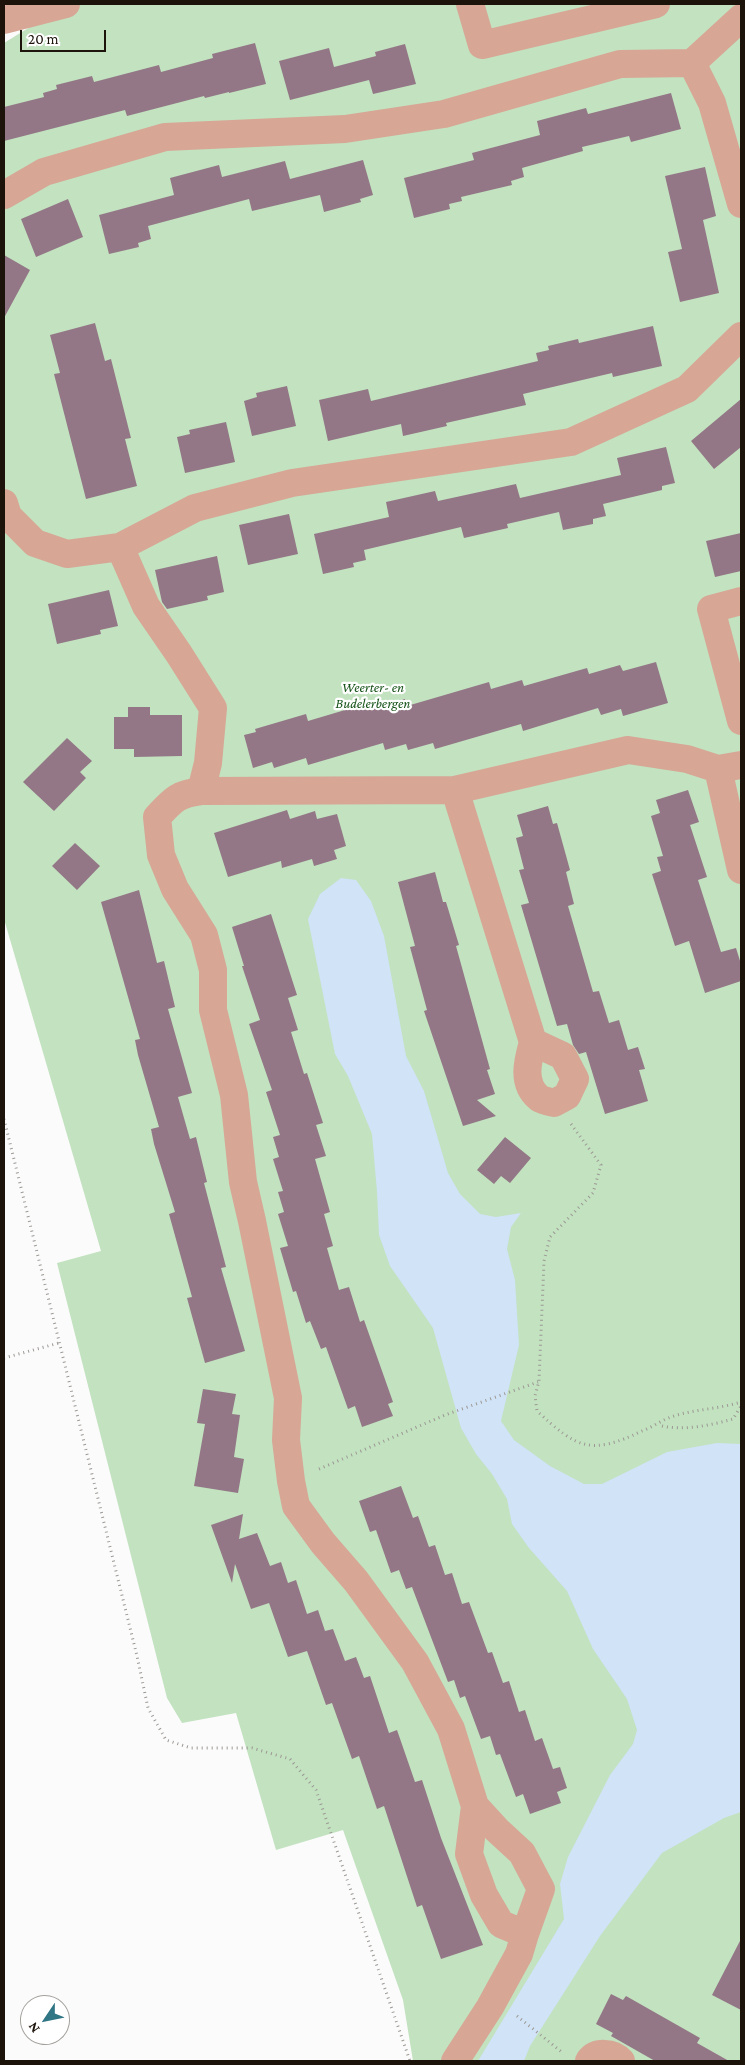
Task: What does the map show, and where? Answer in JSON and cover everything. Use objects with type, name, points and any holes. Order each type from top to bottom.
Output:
[{"type":"street","points":[[4,20],[66,4]]},
{"type":"street","points":[[470,4],[482,45],[656,4]]},
{"type":"street","points":[[4,195],[44,172],[165,137],[363,126],[444,114],[620,64],[692,63],[741,18]]},
{"type":"street","points":[[692,63],[712,103],[741,204]]},
{"type":"street","points":[[4,503],[8,516],[35,543],[67,554],[120,547],[195,508],[292,483],[571,442],[687,389],[740,340]]},
{"type":"street","points":[[120,547],[146,606],[213,708],[208,763],[201,791]]},
{"type":"street","points":[[741,601],[711,609],[741,721]]},
{"type":"street","points":[[524,1934],[501,1924],[484,1895],[470,1854],[475,1806],[451,1729],[415,1662],[356,1581],[323,1543],[296,1506],[286,1440],[288,1398],[243,1182],[234,1095],[213,1010],[213,970],[204,935],[175,889],[160,855],[157,817],[172,802],[184,794],[201,791],[455,790],[628,750],[730,767],[741,870]]},
{"type":"street","points":[[455,790],[533,1042],[527,1062],[528,1082],[539,1098],[554,1103],[566,1096],[575,1079],[562,1056],[533,1042]]},
{"type":"street","points":[[455,2061],[495,1998],[519,1954],[524,1934],[541,1889],[522,1853],[475,1806]]},
{"type":"street","points":[[577,2058],[591,2057],[604,2053],[618,2057],[621,2061]]},
{"type":"path","points":[[556,1102],[601,1165],[593,1193],[550,1237],[544,1261],[539,1382],[535,1396],[537,1411],[566,1437],[578,1443],[589,1445],[609,1444],[641,1432],[671,1417],[741,1404]]},
{"type":"path","points":[[4,1119],[137,1656],[148,1708],[166,1740],[190,1748],[252,1748],[290,1758],[316,1790],[410,2061]]},
{"type":"path","points":[[4,1358],[59,1343]]},
{"type":"path","points":[[291,1481],[445,1415],[539,1382]]},
{"type":"path","points":[[662,1426],[673,1429],[733,1420],[741,1404]]},
{"type":"path","points":[[495,1998],[577,2058]]},
{"type":"green space","name":"Weerter- en Budelerbergen","points":[[67,4],[741,4],[741,2061],[413,2061],[403,2000],[343,1830],[276,1850],[236,1713],[182,1723],[167,1698],[57,1263],[101,1251],[4,919],[4,43]]},
{"type":"water","points":[[341,878],[356,880],[371,901],[384,936],[406,1056],[424,1091],[448,1173],[460,1194],[480,1214],[496,1217],[521,1213],[511,1227],[507,1249],[515,1280],[519,1345],[501,1421],[514,1440],[550,1466],[584,1484],[602,1484],[667,1452],[717,1443],[741,1444],[741,1812],[724,1818],[662,1853],[600,1936],[530,2046],[524,2061],[478,2061],[564,1919],[560,1884],[568,1857],[610,1775],[633,1744],[637,1730],[627,1699],[593,1649],[567,1591],[529,1548],[512,1524],[507,1499],[492,1474],[476,1454],[461,1428],[433,1328],[390,1266],[379,1235],[372,1134],[348,1076],[335,1054],[308,919],[320,894]]},
{"type":"building","points":[[255,43],[266,84],[205,98],[204,96],[127,116],[125,110],[4,141],[4,107],[44,97],[43,93],[57,89],[56,85],[92,76],[94,82],[159,65],[161,72],[213,58],[212,54]]},
{"type":"building","points":[[405,44],[416,84],[373,94],[369,80],[290,100],[279,61],[329,48],[334,67],[376,56],[375,52]]},
{"type":"building","points":[[671,93],[681,129],[631,142],[629,136],[582,147],[583,151],[522,168],[524,177],[511,181],[512,185],[461,197],[462,201],[449,204],[450,209],[414,218],[404,178],[474,160],[472,153],[540,135],[537,121],[586,108],[588,114]]},
{"type":"building","points":[[363,160],[373,195],[360,199],[361,202],[324,212],[320,195],[252,211],[249,199],[148,226],[151,239],[138,243],[139,247],[109,254],[99,215],[174,195],[170,178],[219,165],[222,177],[285,161],[290,179]]},
{"type":"building","points":[[705,167],[716,216],[703,220],[719,293],[680,302],[668,252],[682,249],[665,176]]},
{"type":"building","points":[[68,199],[83,237],[36,257],[21,219]]},
{"type":"building","points":[[4,255],[30,270],[4,318]]},
{"type":"building","points":[[95,323],[105,361],[111,359],[131,438],[125,439],[137,486],[86,499],[54,374],[60,373],[50,335]]},
{"type":"building","points":[[653,326],[662,366],[613,377],[612,373],[523,394],[526,405],[446,423],[447,426],[403,436],[401,424],[328,441],[319,400],[368,389],[371,401],[538,361],[536,353],[549,350],[548,346],[578,339],[579,343]]},
{"type":"building","points":[[287,386],[296,426],[252,436],[244,401],[257,397],[256,393]]},
{"type":"building","points":[[741,399],[741,447],[714,469],[691,441]]},
{"type":"building","points":[[226,422],[235,462],[185,473],[177,437],[190,434],[189,430]]},
{"type":"building","points":[[666,447],[675,483],[662,486],[662,490],[603,504],[606,516],[593,519],[593,524],[563,530],[559,512],[507,524],[508,528],[464,538],[461,527],[364,550],[366,560],[353,563],[354,567],[323,574],[314,534],[389,517],[386,502],[435,491],[438,501],[516,484],[520,498],[621,475],[617,458]]},
{"type":"building","points":[[289,514],[298,554],[248,565],[239,525]]},
{"type":"building","points":[[741,533],[741,571],[715,577],[706,541]]},
{"type":"building","points":[[217,556],[224,592],[207,596],[208,600],[167,609],[162,602],[155,570]]},
{"type":"building","points":[[109,590],[118,626],[100,630],[101,634],[57,644],[48,604]]},
{"type":"building","points":[[656,662],[668,703],[623,716],[621,709],[601,715],[598,708],[523,731],[521,724],[435,749],[433,743],[408,750],[406,744],[385,750],[383,743],[308,765],[306,758],[274,768],[272,762],[253,768],[244,735],[256,732],[255,729],[306,714],[308,721],[372,702],[373,709],[405,699],[407,706],[489,682],[491,689],[522,680],[524,686],[587,668],[589,674],[620,665],[623,671]]},
{"type":"building","points":[[128,707],[150,707],[150,715],[182,715],[182,756],[134,757],[134,749],[114,749],[114,717],[128,717]]},
{"type":"building","points":[[67,738],[92,761],[80,772],[86,778],[54,811],[23,782]]},
{"type":"building","points":[[688,790],[699,822],[690,825],[707,877],[698,880],[721,952],[736,948],[741,964],[741,981],[705,993],[689,941],[675,946],[652,874],[661,871],[657,857],[663,856],[651,816],[660,813],[656,800]]},
{"type":"building","points":[[548,806],[553,824],[557,823],[570,870],[566,872],[574,904],[568,906],[593,992],[599,991],[609,1023],[619,1020],[628,1050],[638,1047],[645,1069],[639,1070],[648,1101],[605,1114],[586,1052],[579,1054],[573,1045],[567,1024],[557,1026],[521,905],[529,903],[519,870],[524,869],[516,838],[523,836],[517,815]]},
{"type":"building","points":[[287,810],[290,819],[315,811],[317,819],[337,814],[346,846],[334,850],[337,859],[314,866],[312,859],[282,868],[281,861],[228,877],[214,833]]},
{"type":"building","points":[[75,843],[100,866],[77,890],[52,866]]},
{"type":"building","points":[[435,872],[443,902],[446,902],[459,945],[456,946],[490,1069],[487,1070],[495,1094],[477,1100],[496,1116],[463,1126],[424,1011],[427,1010],[410,947],[415,946],[398,882]]},
{"type":"building","points":[[139,890],[157,963],[164,961],[175,1007],[168,1009],[192,1093],[178,1097],[190,1139],[196,1137],[207,1182],[204,1183],[226,1267],[221,1268],[245,1351],[205,1363],[187,1298],[192,1297],[169,1214],[175,1212],[154,1144],[151,1129],[159,1127],[138,1055],[135,1040],[140,1039],[101,902]]},
{"type":"building","points":[[271,914],[297,995],[288,998],[298,1030],[291,1032],[304,1074],[307,1073],[323,1123],[316,1125],[326,1156],[315,1159],[330,1212],[324,1214],[333,1246],[327,1248],[339,1290],[349,1287],[360,1322],[364,1320],[393,1402],[388,1404],[393,1416],[362,1427],[355,1406],[348,1409],[326,1347],[321,1349],[310,1321],[306,1323],[296,1291],[293,1292],[280,1248],[288,1246],[278,1214],[284,1212],[278,1192],[283,1191],[273,1159],[279,1157],[273,1137],[280,1135],[266,1092],[272,1090],[249,1024],[260,1020],[242,966],[244,966],[232,927]]},
{"type":"building","points":[[505,1137],[531,1158],[510,1183],[501,1176],[494,1184],[477,1170]]},
{"type":"building","points":[[203,1389],[236,1394],[232,1414],[240,1415],[234,1457],[244,1459],[238,1493],[194,1486],[205,1424],[197,1423]]},
{"type":"building","points":[[401,1486],[413,1518],[418,1516],[429,1547],[435,1545],[445,1575],[452,1573],[462,1604],[469,1602],[488,1653],[492,1652],[503,1683],[509,1681],[519,1712],[525,1710],[535,1741],[542,1738],[553,1769],[560,1767],[567,1788],[557,1792],[561,1803],[530,1814],[523,1794],[516,1797],[500,1754],[496,1755],[490,1736],[481,1739],[465,1696],[460,1698],[454,1680],[448,1682],[412,1587],[406,1589],[399,1570],[391,1573],[376,1530],[370,1532],[359,1501]]},
{"type":"building","points":[[243,1514],[239,1539],[257,1533],[270,1566],[281,1562],[288,1583],[296,1580],[307,1614],[318,1610],[325,1631],[333,1629],[345,1661],[356,1657],[364,1678],[370,1676],[389,1733],[397,1730],[415,1782],[422,1780],[441,1838],[483,1945],[441,1959],[422,1905],[417,1907],[384,1806],[377,1809],[359,1756],[352,1759],[332,1703],[326,1705],[307,1651],[288,1657],[269,1603],[251,1609],[235,1564],[232,1583],[211,1525]]},
{"type":"building","points":[[741,1939],[741,2010],[712,1995]]},
{"type":"building","points":[[611,1994],[623,2000],[626,1996],[700,2038],[697,2043],[729,2061],[655,2061],[611,2036],[613,2033],[596,2024]]}]
